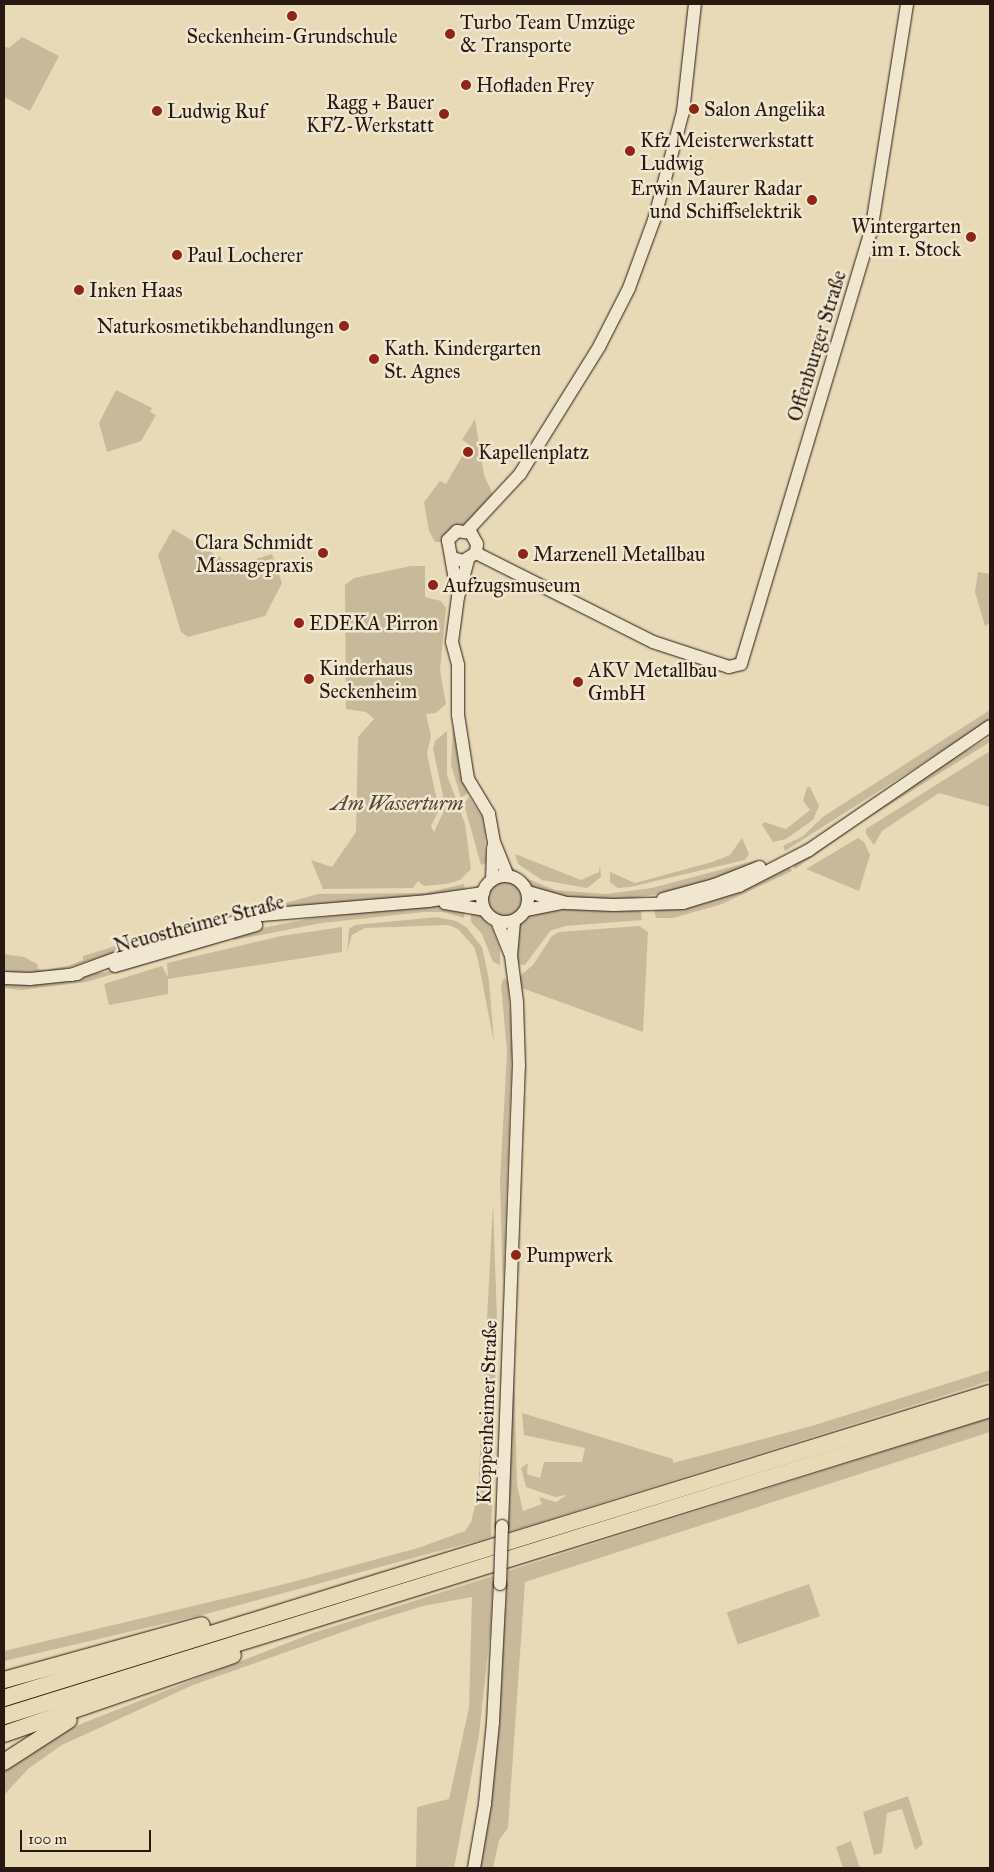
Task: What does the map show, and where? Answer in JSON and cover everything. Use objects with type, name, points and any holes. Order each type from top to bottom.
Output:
[{"type":"highway","points":[[4,1698],[990,1393]]},
{"type":"highway","points":[[4,1716],[990,1409]]},
{"type":"highway","points":[[4,1680],[55,1663],[217,1621],[266,1616]]},
{"type":"highway","points":[[4,1734],[95,1705],[267,1642],[304,1622]]},
{"type":"highway","points":[[4,1670],[55,1663]]},
{"type":"highway","points":[[4,1762],[95,1705]]},
{"type":"main road","points":[[458,597],[453,558],[448,549],[448,540],[457,532],[467,531],[520,474],[607,333],[643,254],[671,158],[689,75],[695,4]]},
{"type":"main road","name":"Offenburger Straße","points":[[472,556],[658,644],[728,667],[742,664],[871,232],[907,4]]},
{"type":"main road","points":[[467,531],[476,539],[458,597],[452,642],[458,665],[458,715],[462,731],[465,770],[489,814],[494,842],[508,876]]},
{"type":"main road","points":[[453,558],[472,556]]},
{"type":"main road","points":[[494,842],[492,880],[483,893],[484,910],[497,921],[514,921],[526,910],[567,903],[613,905],[683,903],[739,886],[789,862],[852,818],[952,754],[990,726]]},
{"type":"main road","points":[[952,754],[990,734]]},
{"type":"main road","points":[[492,880],[508,876],[520,881],[528,892],[567,903]]},
{"type":"main road","points":[[526,910],[528,892]]},
{"type":"main road","name":"Neuostheimer Straße","points":[[4,978],[30,980],[71,975],[137,949],[212,927],[262,915],[428,902],[483,893]]},
{"type":"main road","name":"Neuostheimer Straße","points":[[428,902],[484,910]]},
{"type":"main road","name":"Kloppenheimer Straße","points":[[497,921],[511,956]]},
{"type":"main road","name":"Kloppenheimer Straße","points":[[474,1868],[486,1804],[493,1722],[500,1584],[519,1030],[511,956],[514,921]]},
{"type":"green space","points":[[22,37],[59,56],[30,111],[4,97],[4,46],[9,48]]},
{"type":"green space","points":[[116,390],[152,408],[150,412],[156,415],[141,441],[107,452],[99,423]]},
{"type":"green space","points":[[475,419],[484,475],[493,495],[465,527],[443,542],[435,542],[429,531],[424,502],[440,481],[446,484],[469,444],[462,440]]},
{"type":"green space","points":[[173,529],[234,566],[272,554],[282,583],[265,616],[188,637],[181,632],[158,555]]},
{"type":"green space","name":"Am Wasserturm","points":[[411,566],[425,566],[425,597],[441,601],[446,608],[440,670],[446,704],[436,713],[426,714],[431,736],[427,754],[439,810],[431,826],[434,832],[443,813],[444,800],[433,749],[435,741],[447,731],[447,775],[465,824],[471,869],[460,880],[446,884],[424,886],[418,881],[413,888],[323,889],[311,860],[332,867],[356,832],[358,737],[374,719],[366,712],[346,709],[345,585],[354,578]]},
{"type":"green space","points":[[978,572],[990,574],[990,623],[985,626],[975,592]]},
{"type":"green space","points":[[990,710],[990,720],[785,851],[783,846],[803,836],[824,816]]},
{"type":"green space","points":[[453,726],[461,779],[468,793],[461,798],[451,765]]},
{"type":"green space","points":[[990,737],[990,742],[862,822],[795,869],[792,864],[928,773]]},
{"type":"green space","points":[[990,751],[990,807],[939,793],[882,831],[874,845],[866,834],[866,829]]},
{"type":"green space","points":[[807,787],[810,787],[819,806],[813,820],[786,839],[773,842],[762,825],[764,822],[786,829],[810,810],[803,801]]},
{"type":"green space","points":[[469,797],[482,817],[485,834],[486,863],[481,865],[464,804]]},
{"type":"green space","points":[[742,838],[749,854],[745,860],[630,887],[618,888],[610,882],[610,872],[635,883],[712,862],[730,855]]},
{"type":"green space","points":[[858,838],[864,842],[870,855],[859,891],[806,869]]},
{"type":"green space","points":[[515,854],[581,880],[599,872],[600,863],[601,877],[587,888],[542,880],[518,864]]},
{"type":"green space","points":[[757,860],[753,868],[674,892],[609,901],[579,899],[533,889],[510,870],[509,864],[523,877],[555,890],[606,894],[652,888]]},
{"type":"green space","points":[[789,866],[792,871],[722,904],[673,918],[656,918],[654,911]]},
{"type":"green space","points":[[505,881],[512,882],[518,886],[522,892],[522,906],[518,912],[512,916],[505,917],[498,916],[492,912],[488,906],[487,899],[488,892],[492,886],[498,882]]},
{"type":"green space","points":[[464,884],[465,890],[228,919],[318,894],[424,893]]},
{"type":"green space","points":[[432,905],[465,910],[464,918],[443,912],[424,912],[322,923],[234,940],[232,934],[307,919]]},
{"type":"green space","points":[[566,908],[641,911],[642,920],[565,926],[550,931],[525,965],[517,964],[516,935],[521,922],[533,913]]},
{"type":"green space","points":[[471,912],[481,915],[492,928],[500,949],[500,965],[493,962],[482,934],[471,922]]},
{"type":"green space","points":[[437,917],[456,921],[466,927],[482,947],[489,980],[494,1043],[474,947],[458,929],[448,925],[365,928],[352,935],[347,952],[349,929],[355,925]]},
{"type":"green space","points":[[203,919],[199,927],[50,973],[4,972],[4,954],[24,957],[37,964],[38,969],[44,970],[68,966],[83,960],[83,956]]},
{"type":"green space","points":[[639,926],[648,932],[643,1032],[519,987],[519,977],[533,965],[552,936],[559,932]]},
{"type":"green space","points":[[342,927],[342,952],[168,979],[168,994],[109,1005],[104,984],[162,966],[168,977],[167,963],[281,936]]},
{"type":"green space","points":[[227,935],[229,940],[86,982],[21,990],[4,988],[4,982],[106,972]]},
{"type":"green space","points":[[504,978],[508,981],[512,1049],[503,1292],[500,1181],[507,1052],[501,985]]},
{"type":"green space","points":[[493,1203],[497,1318],[491,1537],[206,1614],[4,1661],[4,1651],[281,1585],[418,1548],[465,1531],[471,1522],[478,1494]]},
{"type":"green space","points":[[514,1367],[517,1485],[523,1511],[542,1504],[539,1497],[556,1502],[567,1495],[555,1497],[526,1487],[521,1468],[528,1463],[527,1474],[540,1478],[544,1462],[582,1462],[585,1448],[524,1435],[522,1413],[673,1459],[673,1463],[815,1425],[990,1370],[990,1381],[508,1532],[509,1430]]},
{"type":"green space","points":[[990,1418],[990,1432],[525,1582],[508,1828],[499,1840],[493,1868],[480,1868],[501,1670],[508,1571]]},
{"type":"green space","points":[[493,1576],[491,1624],[479,1735],[454,1868],[416,1868],[417,1807],[449,1799],[469,1708],[472,1597],[423,1606],[368,1623],[193,1685],[62,1745],[29,1768],[4,1795],[4,1770],[49,1739],[83,1723],[313,1633]]},
{"type":"green space","points":[[809,1584],[820,1616],[738,1644],[727,1612]]},
{"type":"green space","points":[[908,1796],[923,1844],[915,1850],[902,1809],[887,1813],[882,1853],[874,1855],[863,1812]]},
{"type":"green space","points":[[851,1841],[860,1868],[843,1868],[836,1847]]},
{"type":"place","name":"Seckenheim-Grundschule","points":[[292,16]]},
{"type":"place","name":"Turbo Team Umzüge & Transporte","points":[[450,34]]},
{"type":"place","name":"Hofladen Frey","points":[[466,85]]},
{"type":"place","name":"Salon Angelika","points":[[694,109]]},
{"type":"place","name":"Ludwig Ruf","points":[[157,111]]},
{"type":"place","name":"Ragg + Bauer KFZ-Werkstatt","points":[[444,114]]},
{"type":"place","name":"Kfz Meisterwerkstatt Ludwig","points":[[630,151]]},
{"type":"place","name":"Erwin Maurer Radar und Schiffselektrik","points":[[812,200]]},
{"type":"place","name":"Wintergarten im 1. Stock","points":[[971,237]]},
{"type":"place","name":"Paul Locherer","points":[[177,255]]},
{"type":"place","name":"Inken Haas","points":[[79,290]]},
{"type":"place","name":"Naturkosmetikbehandlungen","points":[[344,326]]},
{"type":"place","name":"Kath. Kindergarten St. Agnes","points":[[374,359]]},
{"type":"place","name":"Kapellenplatz","points":[[468,452]]},
{"type":"place","name":"Clara Schmidt Massagepraxis","points":[[323,553]]},
{"type":"place","name":"Marzenell Metallbau","points":[[523,554]]},
{"type":"place","name":"Aufzugsmuseum","points":[[433,585]]},
{"type":"place","name":"EDEKA Pirron","points":[[299,623]]},
{"type":"place","name":"Kinderhaus Seckenheim","points":[[309,679]]},
{"type":"place","name":"AKV Metallbau GmbH","points":[[578,682]]},
{"type":"place","name":"Pumpwerk","points":[[516,1255]]}]
